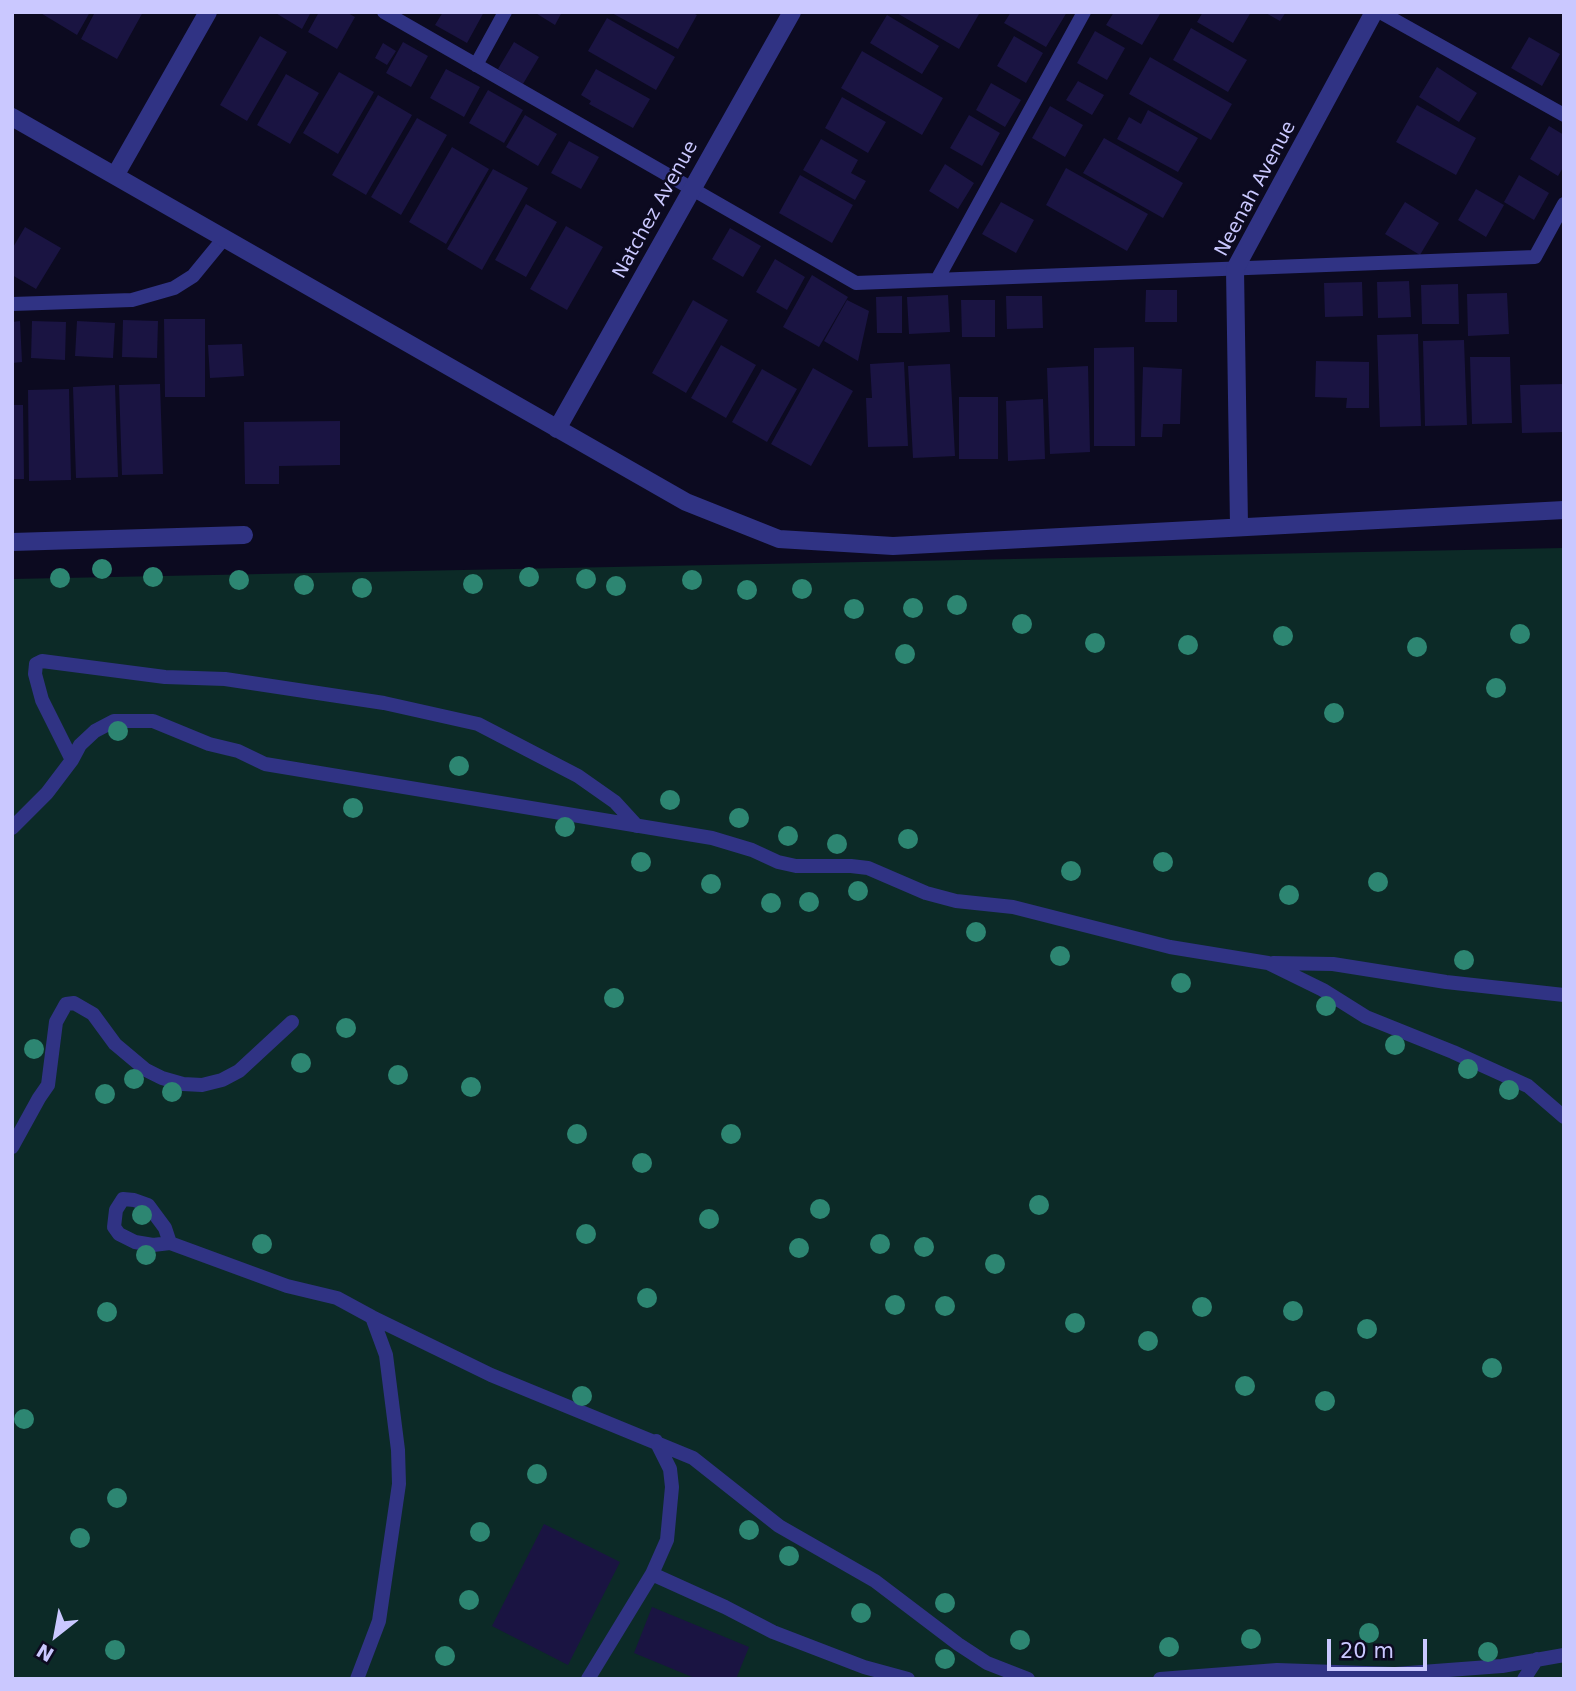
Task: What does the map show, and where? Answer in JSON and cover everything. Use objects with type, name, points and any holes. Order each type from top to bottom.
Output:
[{"type":"street","points":[[117,174],[208,12]]},
{"type":"street","name":"Natchez Avenue","points":[[557,429],[792,12]]},
{"type":"street","name":"Neenah Avenue","points":[[1238,526],[1235,269],[1374,12]]},
{"type":"street","points":[[12,117],[117,174],[686,502],[779,539],[893,546],[1564,510]]},
{"type":"street","points":[[12,542],[244,535]]},
{"type":"lane","points":[[384,12],[856,283],[1535,257],[1564,204]]},
{"type":"lane","points":[[476,65],[505,12]]},
{"type":"lane","points":[[938,278],[1083,12]]},
{"type":"lane","points":[[1380,12],[1564,115]]},
{"type":"lane","points":[[12,304],[132,300],[174,288],[193,276],[225,237]]},
{"type":"lane","points":[[72,760],[42,700],[35,674],[36,664],[42,661],[164,677],[237,680],[384,703],[478,724],[578,776],[615,802],[637,826]]},
{"type":"lane","points":[[12,828],[47,793],[80,745],[95,731],[114,721],[153,721],[209,744],[238,751],[265,764],[712,838],[796,866],[868,869],[926,893],[956,901],[1013,907],[1170,947],[1268,963],[1333,964],[1446,982],[1564,995]]},
{"type":"lane","points":[[1268,963],[1323,990],[1366,1017],[1528,1086],[1564,1117]]},
{"type":"lane","points":[[12,1147],[48,1085],[56,1022],[66,1004],[74,1003],[93,1014],[115,1044],[146,1070],[183,1084],[202,1085],[222,1080],[239,1071],[292,1022]]},
{"type":"lane","points":[[170,1243],[287,1286],[337,1298],[491,1375],[693,1458],[779,1527],[875,1581],[986,1663],[1028,1679]]},
{"type":"lane","points":[[356,1679],[379,1621],[399,1484],[398,1450],[386,1355],[372,1317]]},
{"type":"lane","points":[[588,1679],[652,1574],[667,1540],[672,1487],[670,1469],[656,1441]]},
{"type":"lane","points":[[652,1574],[862,1673],[908,1679]]},
{"type":"lane","points":[[1160,1679],[1277,1670],[1395,1674],[1502,1666],[1564,1655]]},
{"type":"lane","points":[[1524,1679],[1537,1660]]},
{"type":"green space","points":[[1564,548],[1564,1679],[12,1679],[12,579]]},
{"type":"building","points":[[39,12],[90,12],[77,35]]},
{"type":"building","points":[[95,12],[143,12],[117,59],[81,39]]},
{"type":"building","points":[[274,12],[311,12],[302,29]]},
{"type":"building","points":[[319,12],[346,12],[355,17],[337,49],[308,32]]},
{"type":"building","points":[[443,12],[484,12],[467,43],[435,25]]},
{"type":"building","points":[[534,12],[562,12],[555,25]]},
{"type":"building","points":[[610,12],[691,12],[697,15],[678,49]]},
{"type":"building","points":[[895,12],[975,12],[979,14],[959,49]]},
{"type":"building","points":[[1011,12],[1067,12],[1046,47],[1004,23]]},
{"type":"building","points":[[1114,12],[1160,14],[1142,45],[1106,25]]},
{"type":"building","points":[[1203,12],[1251,12],[1233,43],[1197,22]]},
{"type":"building","points":[[1264,12],[1286,12],[1280,21]]},
{"type":"building","points":[[887,15],[939,46],[922,74],[870,43]]},
{"type":"building","points":[[607,18],[675,57],[656,90],[588,51]]},
{"type":"building","points":[[1191,28],[1247,60],[1228,92],[1173,60]]},
{"type":"building","points":[[1095,31],[1125,48],[1107,80],[1077,63]]},
{"type":"building","points":[[260,36],[287,52],[247,121],[220,105]]},
{"type":"building","points":[[1014,36],[1043,53],[1026,83],[997,66]]},
{"type":"building","points":[[1529,37],[1560,54],[1542,86],[1511,68]]},
{"type":"building","points":[[403,42],[428,56],[411,87],[386,73]]},
{"type":"building","points":[[514,42],[539,57],[523,84],[498,69]]},
{"type":"building","points":[[383,43],[396,51],[387,65],[375,58]]},
{"type":"building","points":[[862,51],[943,98],[922,135],[841,88]]},
{"type":"building","points":[[1150,57],[1232,104],[1211,140],[1129,94]]},
{"type":"building","points":[[1437,67],[1477,93],[1459,122],[1419,97]]},
{"type":"building","points":[[446,69],[480,87],[464,117],[430,98]]},
{"type":"building","points":[[596,69],[650,99],[633,128],[589,104],[591,101],[581,95]]},
{"type":"building","points":[[339,72],[374,92],[338,154],[303,133]]},
{"type":"building","points":[[286,74],[319,93],[290,144],[257,125]]},
{"type":"building","points":[[1078,81],[1104,95],[1092,115],[1066,100]]},
{"type":"building","points":[[991,83],[1021,100],[1005,127],[976,110]]},
{"type":"building","points":[[488,90],[523,110],[504,143],[469,123]]},
{"type":"building","points":[[378,95],[412,115],[366,195],[332,175]]},
{"type":"building","points":[[842,97],[886,122],[868,153],[825,128]]},
{"type":"building","points":[[1417,105],[1476,138],[1456,175],[1396,142]]},
{"type":"building","points":[[1050,106],[1083,125],[1065,157],[1032,138]]},
{"type":"building","points":[[1148,110],[1198,138],[1178,172],[1117,139],[1129,117],[1141,124]]},
{"type":"building","points":[[525,115],[557,134],[538,166],[506,147]]},
{"type":"building","points":[[969,115],[1000,133],[982,166],[950,148]]},
{"type":"building","points":[[417,118],[447,135],[401,215],[371,197]]},
{"type":"building","points":[[1549,126],[1564,135],[1564,166],[1558,176],[1530,159]]},
{"type":"building","points":[[1104,138],[1183,183],[1163,218],[1083,173]]},
{"type":"building","points":[[821,139],[858,160],[851,173],[866,181],[855,200],[803,170]]},
{"type":"building","points":[[569,141],[599,157],[581,189],[551,173]]},
{"type":"building","points":[[452,147],[489,169],[446,244],[409,222]]},
{"type":"building","points":[[945,164],[974,183],[958,209],[929,191]]},
{"type":"building","points":[[1066,168],[1148,214],[1127,251],[1046,205]]},
{"type":"building","points":[[493,169],[528,188],[482,270],[447,249]]},
{"type":"building","points":[[800,175],[853,205],[832,243],[779,213]]},
{"type":"building","points":[[1519,175],[1549,193],[1534,220],[1504,202]]},
{"type":"building","points":[[1476,189],[1504,205],[1486,237],[1458,220]]},
{"type":"building","points":[[1001,202],[1034,220],[1016,253],[982,234]]},
{"type":"building","points":[[1405,202],[1439,223],[1420,255],[1385,234]]},
{"type":"building","points":[[526,204],[557,222],[526,277],[495,260]]},
{"type":"building","points":[[566,226],[603,247],[567,310],[530,289]]},
{"type":"building","points":[[25,227],[61,248],[36,289],[12,275],[12,249]]},
{"type":"building","points":[[730,228],[761,246],[743,277],[712,259]]},
{"type":"building","points":[[775,259],[805,277],[787,310],[756,292]]},
{"type":"building","points":[[812,275],[848,297],[819,347],[783,327]]},
{"type":"building","points":[[1409,281],[1411,317],[1378,318],[1377,282]]},
{"type":"building","points":[[1362,282],[1363,316],[1325,317],[1324,283]]},
{"type":"building","points":[[1458,284],[1459,324],[1422,324],[1421,285]]},
{"type":"building","points":[[1146,290],[1177,290],[1177,322],[1145,322]]},
{"type":"building","points":[[1507,293],[1509,334],[1468,336],[1467,294]]},
{"type":"building","points":[[948,295],[950,332],[909,334],[907,297]]},
{"type":"building","points":[[902,296],[902,333],[877,333],[876,297]]},
{"type":"building","points":[[1006,296],[1042,296],[1043,328],[1007,329]]},
{"type":"building","points":[[693,300],[728,320],[686,393],[652,373]]},
{"type":"building","points":[[847,300],[869,311],[858,361],[824,341]]},
{"type":"building","points":[[961,300],[995,300],[995,337],[962,337]]},
{"type":"building","points":[[164,319],[205,319],[205,397],[165,397]]},
{"type":"building","points":[[123,320],[158,321],[157,358],[122,357]]},
{"type":"building","points":[[20,321],[22,362],[12,363],[12,322]]},
{"type":"building","points":[[32,321],[66,322],[65,360],[31,358]]},
{"type":"building","points":[[77,321],[115,323],[113,358],[75,356]]},
{"type":"building","points":[[1418,334],[1421,426],[1380,427],[1377,335]]},
{"type":"building","points":[[1464,340],[1467,425],[1425,426],[1423,341]]},
{"type":"building","points":[[242,344],[244,376],[210,378],[208,345]]},
{"type":"building","points":[[721,345],[756,365],[726,418],[691,398]]},
{"type":"building","points":[[1134,347],[1135,446],[1094,446],[1094,348]]},
{"type":"building","points":[[1470,357],[1510,357],[1512,423],[1472,424]]},
{"type":"building","points":[[1316,361],[1369,362],[1369,408],[1346,408],[1347,398],[1315,397]]},
{"type":"building","points":[[904,362],[908,446],[868,447],[866,398],[872,398],[870,364]]},
{"type":"building","points":[[950,364],[955,456],[913,458],[908,366]]},
{"type":"building","points":[[1088,366],[1090,452],[1050,454],[1047,368]]},
{"type":"building","points":[[1143,367],[1182,369],[1180,424],[1163,424],[1162,437],[1141,437]]},
{"type":"building","points":[[813,368],[853,391],[811,466],[771,444]]},
{"type":"building","points":[[762,369],[797,389],[767,442],[732,422]]},
{"type":"building","points":[[160,384],[163,474],[122,475],[119,385]]},
{"type":"building","points":[[1564,384],[1564,432],[1522,433],[1520,385]]},
{"type":"building","points":[[115,385],[118,477],[76,478],[73,387]]},
{"type":"building","points":[[69,389],[71,480],[29,481],[28,390]]},
{"type":"building","points":[[959,397],[998,397],[998,459],[959,459]]},
{"type":"building","points":[[1043,399],[1045,459],[1008,461],[1006,401]]},
{"type":"building","points":[[12,405],[23,405],[24,479],[12,479]]},
{"type":"building","points":[[340,421],[340,465],[279,466],[279,484],[245,484],[244,422]]},
{"type":"building","points":[[544,1524],[620,1562],[568,1665],[492,1626]]},
{"type":"building","points":[[652,1607],[749,1647],[736,1679],[697,1679],[634,1653]]}]
